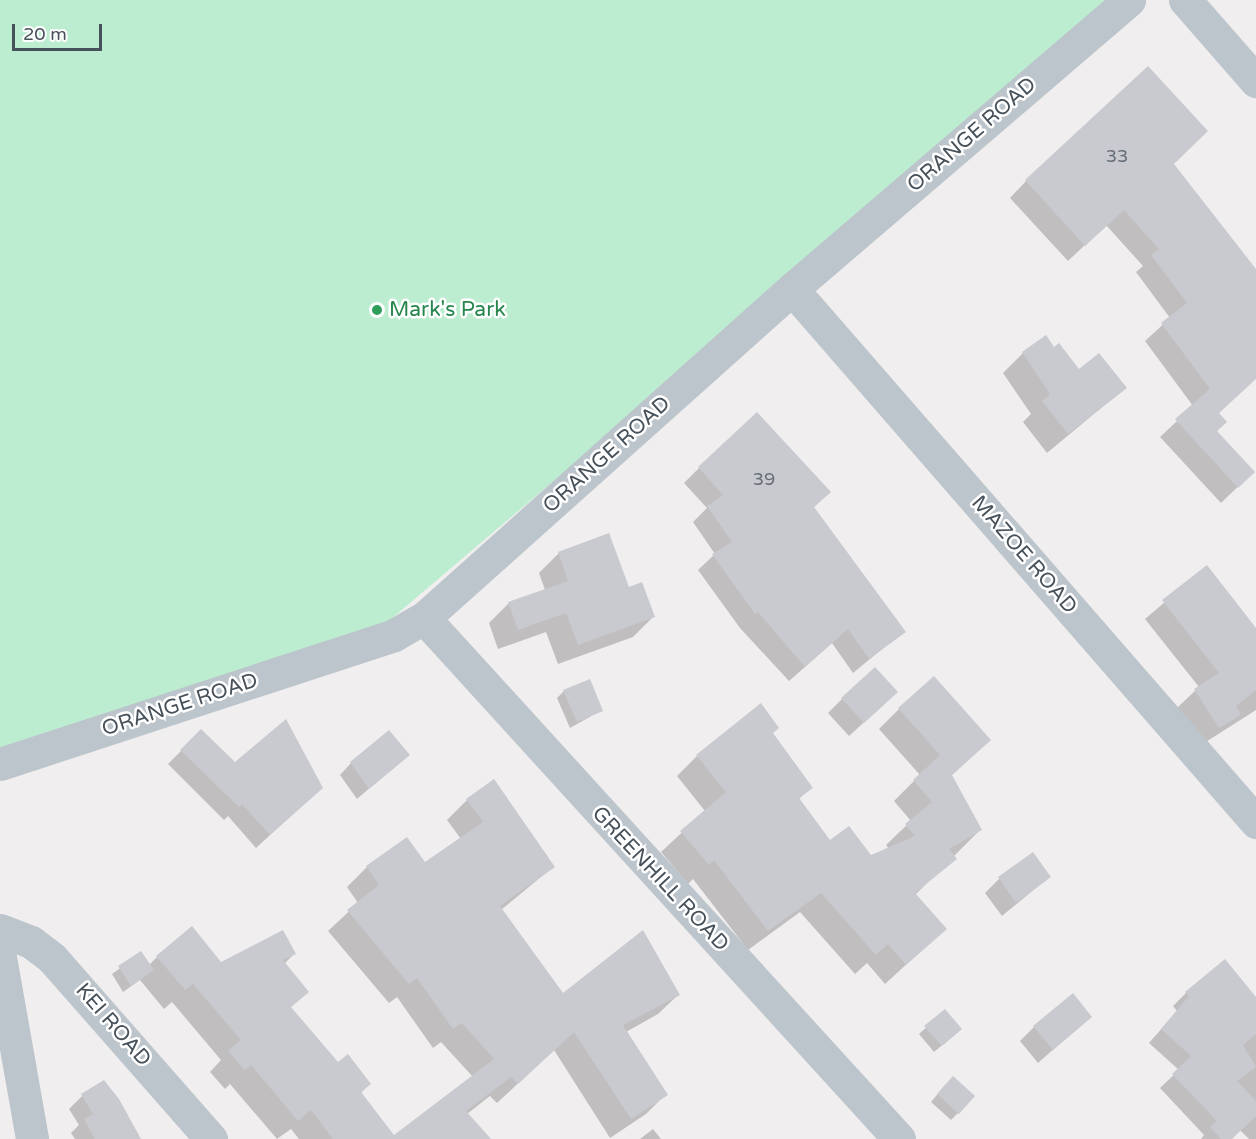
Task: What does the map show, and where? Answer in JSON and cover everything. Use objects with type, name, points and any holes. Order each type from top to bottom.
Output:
[{"type":"street","name":"ORANGE ROAD","points":[[0,764],[394,635],[424,618],[792,289],[1129,0]]},
{"type":"street","points":[[1185,0],[1256,81]]},
{"type":"street","name":"MAZOE ROAD","points":[[792,289],[1256,822]]},
{"type":"street","name":"GREENHILL ROAD","points":[[424,618],[899,1139]]},
{"type":"street","name":"KEI ROAD","points":[[0,930],[31,942],[52,957],[211,1139]]},
{"type":"street","points":[[0,957],[32,1139]]},
{"type":"green space","name":"Mark's Park","points":[[0,0],[1120,0],[390,620],[0,764]]},
{"type":"building","points":[[1148,66],[1208,131],[1174,164],[1256,269],[1256,379],[1219,413],[1227,422],[1217,431],[1255,472],[1238,488],[1175,419],[1210,389],[1161,323],[1187,303],[1151,255],[1159,249],[1124,210],[1085,246],[1025,180]]},
{"type":"building","points":[[1046,335],[1054,347],[1059,343],[1079,369],[1099,353],[1127,388],[1068,434],[1042,401],[1050,394],[1022,352]]},
{"type":"building","points":[[757,412],[831,492],[814,507],[906,632],[869,659],[848,629],[805,667],[758,612],[755,614],[712,554],[732,542],[707,506],[723,495],[698,467]]},
{"type":"building","points":[[609,533],[629,587],[642,582],[655,617],[578,645],[566,613],[518,630],[508,602],[568,581],[558,552]]},
{"type":"building","points":[[1207,565],[1256,628],[1256,690],[1236,706],[1241,715],[1219,728],[1194,689],[1219,673],[1162,600]]},
{"type":"building","points":[[875,667],[898,692],[864,723],[841,698]]},
{"type":"building","points":[[934,676],[991,740],[952,775],[982,830],[949,849],[957,859],[915,893],[947,929],[906,965],[888,944],[876,955],[821,893],[768,931],[714,860],[709,865],[680,831],[726,792],[696,755],[761,703],[779,728],[773,733],[813,788],[799,798],[830,840],[849,826],[871,855],[915,836],[905,824],[932,802],[913,780],[940,755],[898,708]]},
{"type":"building","points":[[590,679],[603,711],[577,722],[563,690]]},
{"type":"building","points":[[286,719],[323,788],[270,835],[242,804],[239,807],[180,750],[201,729],[235,762]]},
{"type":"building","points":[[389,730],[410,755],[369,789],[350,762]]},
{"type":"building","points":[[494,779],[555,867],[500,906],[563,993],[643,930],[680,995],[623,1025],[668,1095],[631,1119],[574,1032],[518,1084],[511,1077],[466,1111],[491,1139],[333,1139],[311,1110],[298,1121],[251,1065],[245,1070],[228,1051],[241,1040],[193,984],[185,990],[156,956],[192,926],[221,962],[283,930],[296,954],[283,960],[309,992],[291,1007],[338,1062],[348,1054],[371,1084],[361,1092],[394,1135],[494,1059],[462,1023],[453,1029],[417,978],[409,984],[347,910],[379,885],[366,866],[407,837],[425,862],[483,822],[466,799]]},
{"type":"building","points":[[1033,852],[1051,877],[1016,903],[998,877]]},
{"type":"building","points":[[141,951],[154,970],[131,986],[118,966]]},
{"type":"building","points":[[1225,959],[1256,997],[1256,1034],[1243,1045],[1256,1067],[1237,1081],[1256,1101],[1256,1116],[1232,1139],[1221,1139],[1210,1127],[1217,1121],[1172,1074],[1191,1056],[1161,1029],[1189,996],[1185,992]]},
{"type":"building","points":[[1073,993],[1092,1017],[1053,1050],[1033,1026]]},
{"type":"building","points":[[945,1009],[962,1029],[942,1046],[924,1026]]},
{"type":"building","points":[[953,1076],[975,1096],[959,1114],[937,1094]]},
{"type":"building","points":[[104,1080],[119,1099],[141,1139],[95,1139],[84,1119],[93,1114],[81,1094]]},
{"type":"place","name":"Mark's Park","points":[[377,310]]}]
